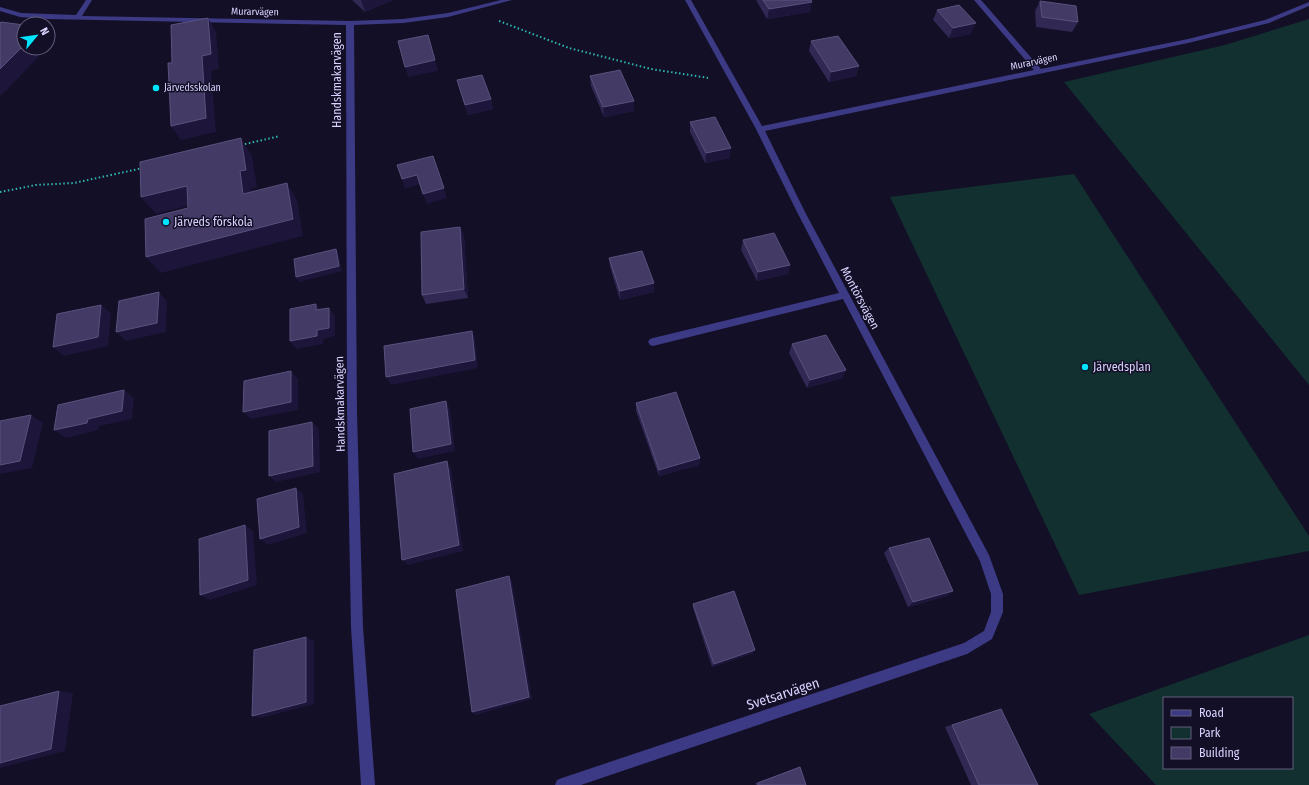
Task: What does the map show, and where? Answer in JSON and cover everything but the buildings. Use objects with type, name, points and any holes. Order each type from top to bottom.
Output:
[{"type":"street","points":[[78,17],[89,0]]},
{"type":"street","name":"Murarvägen","points":[[0,9],[20,15],[350,23],[403,21],[471,11],[509,0]]},
{"type":"street","name":"Montörsvägen","points":[[688,0],[760,129],[801,212],[985,559],[997,594],[996,612]]},
{"type":"street","points":[[977,0],[1039,71]]},
{"type":"street","name":"Murarvägen","points":[[760,129],[1188,41],[1267,22],[1309,4]]},
{"type":"street","name":"Handskmakarvägen","points":[[350,23],[352,397],[357,627],[368,785]]},
{"type":"street","points":[[652,342],[845,295]]},
{"type":"street","name":"Svetsarvägen","points":[[562,785],[962,650],[988,635],[996,612]]},
{"type":"path","points":[[471,11],[568,48],[651,69],[734,81]]},
{"type":"path","points":[[234,147],[280,136]]},
{"type":"path","points":[[0,192],[36,185],[74,183],[147,167]]},
{"type":"green space","points":[[1309,19],[1309,385],[1064,82],[1225,45]]},
{"type":"green space","name":"Järvedsplan","points":[[1074,174],[1309,536],[1309,551],[1079,595],[890,197]]},
{"type":"green space","points":[[1309,635],[1309,785],[1156,785],[1089,714]]},
{"type":"place","name":"Järvedsskolan","points":[[156,88]]},
{"type":"place","name":"Järveds förskola","points":[[166,222]]},
{"type":"place","name":"Järvedsplan","points":[[1085,367]]}]
